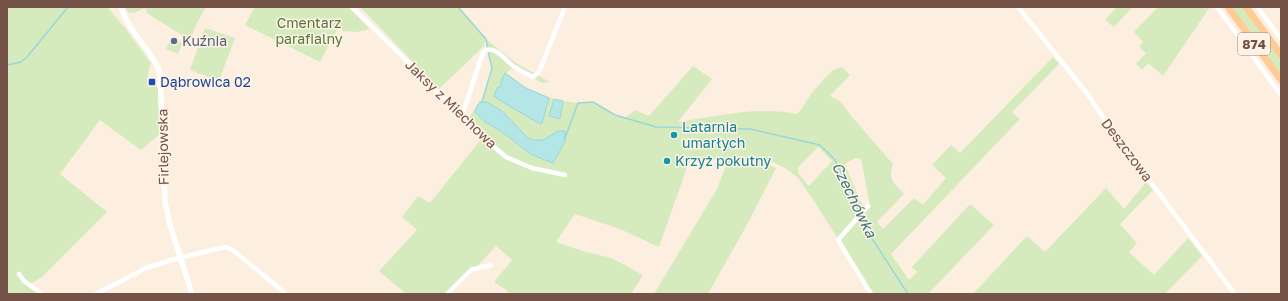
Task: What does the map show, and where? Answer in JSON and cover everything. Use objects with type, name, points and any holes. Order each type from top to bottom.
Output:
[{"type":"main road","name":"874","points":[[1228,7],[1281,80]]},
{"type":"main road","name":"874","points":[[1246,7],[1281,55]]},
{"type":"street","name":"Firlejowska","points":[[121,7],[125,19],[132,31],[154,60],[160,73],[164,198],[180,258],[192,294]]},
{"type":"street","name":"Jaksy z Miechowa","points":[[352,7],[484,140],[506,157],[532,168],[565,176]]},
{"type":"street","points":[[460,116],[463,113],[483,52],[486,50],[498,52],[514,67],[533,77],[538,72],[565,7]]},
{"type":"street","name":"Deszczowa","points":[[1018,7],[1089,96],[1112,131],[1235,294]]},
{"type":"street","points":[[1217,7],[1281,95]]},
{"type":"street","points":[[1257,7],[1281,39]]},
{"type":"street","points":[[868,206],[838,240],[871,294]]},
{"type":"street","points":[[96,294],[146,268],[226,247],[230,248],[286,294]]},
{"type":"street","points":[[447,294],[472,269],[475,270],[491,265]]},
{"type":"street","points":[[19,274],[24,281],[42,294]]},
{"type":"green space","points":[[7,7],[107,7],[151,63],[147,78],[158,88],[161,133],[141,150],[100,120],[60,174],[107,212],[42,277],[30,284],[41,294],[7,294]]},
{"type":"green space","points":[[125,7],[206,7],[190,40],[148,14],[145,8],[134,13],[128,12]]},
{"type":"green space","name":"Cmentarz parafialny","points":[[255,7],[348,7],[370,29],[358,32],[343,31],[339,26],[320,62],[245,25]]},
{"type":"green space","points":[[360,7],[458,7],[486,39],[516,63],[550,82],[542,83],[527,74],[511,69],[506,73],[526,88],[554,99],[549,116],[560,119],[563,101],[578,103],[593,102],[615,115],[625,118],[635,110],[649,116],[693,66],[712,79],[678,122],[752,111],[797,114],[824,79],[833,70],[842,67],[850,75],[830,96],[840,101],[893,164],[891,174],[892,181],[904,194],[877,222],[883,229],[914,198],[923,205],[946,178],[932,165],[951,145],[960,153],[1053,57],[1059,64],[1012,112],[1020,119],[891,254],[909,280],[917,272],[912,267],[970,204],[994,225],[928,294],[872,294],[798,178],[784,167],[760,158],[737,157],[689,162],[659,247],[620,229],[575,214],[556,242],[586,252],[612,258],[643,275],[631,294],[511,294],[494,282],[512,260],[496,246],[449,294],[406,294],[379,271],[417,230],[402,217],[418,196],[430,203],[482,138],[466,123],[480,100],[483,102],[492,68],[486,40],[483,47],[439,89]],"holes":[[[818,147],[832,161],[809,186],[799,174],[798,167]],[[855,158],[861,159],[870,206],[867,211],[860,201],[845,164]]]},
{"type":"green space","points":[[1117,7],[1133,7],[1114,27],[1105,20]]},
{"type":"green space","points":[[1158,7],[1210,7],[1163,76],[1148,63],[1142,70],[1136,64],[1146,53],[1139,47],[1143,42],[1134,32]]},
{"type":"green space","points":[[1231,7],[1243,7],[1281,59],[1281,76]]},
{"type":"green space","points":[[205,28],[235,38],[219,81],[190,70]]},
{"type":"green space","points":[[178,41],[182,43],[178,54],[166,49],[169,43],[176,46]]},
{"type":"green space","points":[[748,158],[776,168],[749,221],[708,294],[654,294],[717,189],[728,160]]},
{"type":"green space","points":[[1146,182],[1153,190],[1120,224],[1137,243],[1129,252],[1154,275],[1188,238],[1202,256],[1165,294],[973,294],[1027,236],[1045,252],[1106,188],[1124,209]]},
{"type":"water","points":[[505,73],[526,88],[549,98],[542,123],[540,124],[494,96],[497,88],[501,85],[501,81]]},
{"type":"water","points":[[554,99],[563,101],[560,119],[549,116]]},
{"type":"water","points":[[481,102],[487,102],[502,111],[527,137],[532,140],[543,140],[558,131],[565,131],[565,142],[553,163],[532,155],[502,132],[484,121],[475,112],[477,106]]},
{"type":"waterway","points":[[7,65],[21,62],[27,57],[68,7]]},
{"type":"waterway","name":"Czechówka","points":[[458,7],[486,39],[492,68],[482,102]]},
{"type":"waterway","name":"Czechówka","points":[[564,138],[578,103],[593,102],[615,115],[656,127],[750,129],[820,145],[835,160],[871,237],[908,294]]},
{"type":"place","name":"Kuźnia","points":[[174,41]]},
{"type":"place","name":"Dąbrowica 02","points":[[152,82]]},
{"type":"place","name":"Latarnia umarłych","points":[[674,135]]},
{"type":"place","name":"Krzyż pokutny","points":[[667,161]]}]
